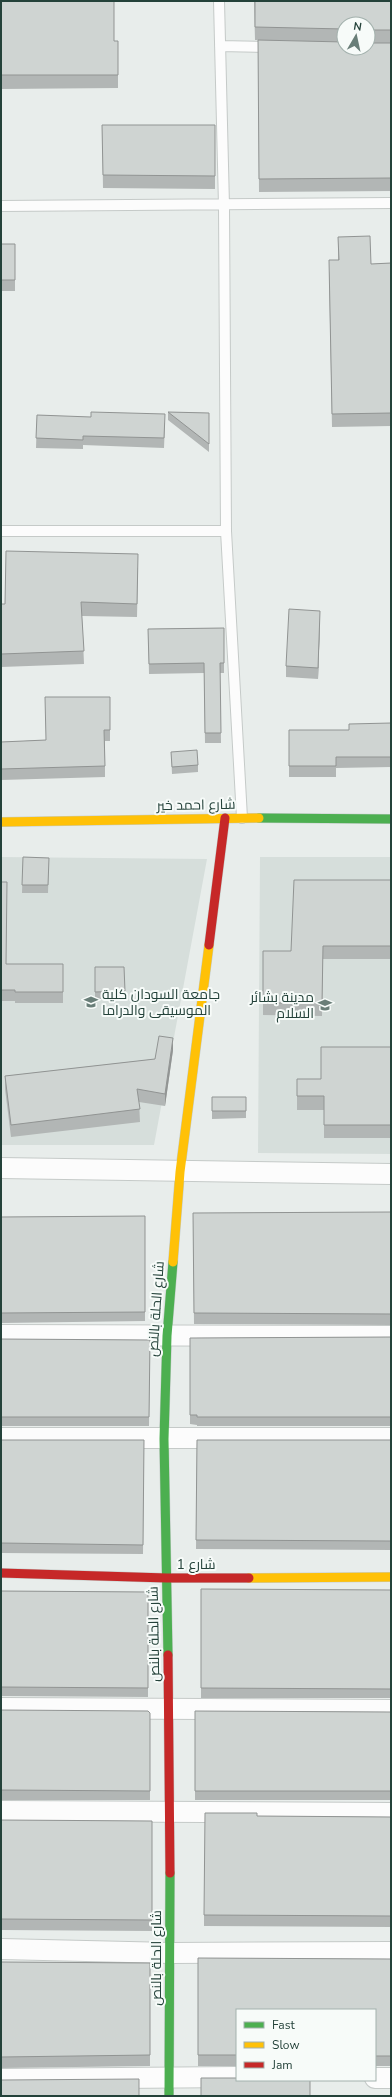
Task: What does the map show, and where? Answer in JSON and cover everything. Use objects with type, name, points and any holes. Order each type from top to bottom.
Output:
[{"type":"street","name":"شارع احمد خير","points":[[1,822],[225,818],[391,819]]},
{"type":"street","name":"شارع الحلة بالنص","points":[[169,2086],[171,1953],[170,1813],[164,1439],[167,1336],[180,1172],[225,818]]},
{"type":"street","points":[[1,1168],[180,1172],[391,1174]]},
{"type":"street","points":[[1,1335],[391,1336]]},
{"type":"street","points":[[1,1438],[391,1438]]},
{"type":"street","name":"شارع 1","points":[[1,1574],[167,1578],[391,1578]]},
{"type":"street","points":[[1,1708],[391,1710]]},
{"type":"street","points":[[1,1811],[391,1813]]},
{"type":"street","points":[[1,1949],[171,1953],[391,1952]]},
{"type":"street","points":[[1,2079],[169,2086],[236,2077]]},
{"type":"street","points":[[376,2078],[391,2078]]},
{"type":"lane","points":[[219,1],[224,206],[226,531],[242,818]]},
{"type":"lane","points":[[220,46],[282,48]]},
{"type":"lane","points":[[1,206],[224,206],[391,203]]},
{"type":"lane","points":[[1,531],[226,531]]},
{"type":"shaded area","name":"جامعة السودان كلية الموسيقى والدراما","points":[[1,857],[207,859],[154,1145],[1,1145]]},
{"type":"shaded area","name":"مدينة بشائر السلام","points":[[260,857],[391,857],[391,1154],[258,1153]]},
{"type":"building","points":[[1,1],[114,1],[114,41],[118,41],[118,75],[1,75]]},
{"type":"building","points":[[255,1],[391,1],[391,30],[376,30],[376,16],[336,16],[336,29],[255,27]]},
{"type":"building","points":[[258,40],[336,42],[336,56],[376,56],[376,43],[391,43],[391,178],[259,179]]},
{"type":"building","points":[[102,125],[215,125],[215,176],[103,175]]},
{"type":"building","points":[[370,236],[371,264],[391,263],[391,413],[332,414],[329,260],[339,260],[338,237]]},
{"type":"building","points":[[1,244],[15,244],[15,280],[1,280]]},
{"type":"building","points":[[91,412],[165,414],[164,438],[83,436],[83,440],[36,438],[37,415],[91,417]]},
{"type":"building","points":[[168,412],[209,413],[209,444]]},
{"type":"building","points":[[6,551],[138,554],[137,604],[81,602],[84,651],[1,654],[1,604],[5,604]]},
{"type":"building","points":[[289,609],[320,611],[318,668],[286,666]]},
{"type":"building","points":[[224,628],[224,663],[220,663],[221,733],[205,733],[204,663],[149,664],[148,629]]},
{"type":"building","points":[[45,697],[110,697],[110,730],[104,730],[105,766],[1,769],[1,742],[46,740]]},
{"type":"building","points":[[391,723],[391,757],[336,757],[336,766],[289,766],[289,730],[349,730],[349,724]]},
{"type":"building","points":[[197,750],[198,765],[172,767],[171,752]]},
{"type":"building","points":[[23,857],[49,858],[48,885],[22,885]]},
{"type":"building","points":[[294,880],[391,880],[391,946],[323,946],[322,1003],[263,1003],[263,951],[291,951]]},
{"type":"building","points":[[1,882],[7,882],[6,964],[63,964],[63,992],[15,992],[15,990],[1,990]]},
{"type":"building","points":[[95,967],[124,967],[125,991],[95,992]]},
{"type":"building","points":[[159,1036],[173,1038],[165,1094],[137,1089],[140,1109],[11,1125],[5,1076],[155,1059]]},
{"type":"building","points":[[321,1047],[391,1047],[391,1125],[324,1125],[324,1096],[297,1096],[297,1079],[321,1079]]},
{"type":"building","points":[[212,1097],[246,1097],[246,1111],[212,1111]]},
{"type":"building","points":[[391,1212],[391,1314],[194,1313],[193,1213]]},
{"type":"building","points":[[145,1216],[145,1312],[1,1313],[1,1217]]},
{"type":"building","points":[[391,1337],[391,1417],[197,1417],[197,1415],[190,1415],[190,1338]]},
{"type":"building","points":[[1,1339],[150,1340],[149,1417],[1,1417]]},
{"type":"building","points":[[1,1440],[144,1440],[143,1545],[1,1543]]},
{"type":"building","points":[[197,1440],[391,1440],[391,1541],[196,1540]]},
{"type":"building","points":[[201,1589],[391,1590],[391,1689],[201,1688]]},
{"type":"building","points":[[1,1591],[148,1592],[148,1688],[1,1687]]},
{"type":"building","points":[[1,1710],[148,1711],[150,1713],[150,1791],[1,1790]]},
{"type":"building","points":[[195,1711],[391,1712],[391,1791],[195,1791]]},
{"type":"building","points":[[205,1813],[257,1813],[257,1816],[391,1817],[391,1916],[204,1915]]},
{"type":"building","points":[[1,1820],[152,1821],[152,1920],[1,1919]]},
{"type":"building","points":[[198,1958],[391,1959],[391,2056],[376,2056],[376,2009],[236,2009],[236,2055],[198,2055]]},
{"type":"building","points":[[1,1962],[150,1963],[150,2055],[1,2057]]},
{"type":"building","points":[[201,2078],[236,2078],[236,2081],[310,2081],[310,2096],[201,2096]]},
{"type":"building","points":[[139,2079],[139,2096],[1,2096],[1,2080]]},
{"type":"traffic: fast","points":[[259,818],[391,819]]},
{"type":"traffic: fast","points":[[168,1655],[164,1439],[167,1336],[173,1262]]},
{"type":"traffic: fast","points":[[169,2096],[170,1873]]},
{"type":"traffic: slow","points":[[1,822],[259,818]]},
{"type":"traffic: slow","points":[[173,1262],[180,1172],[209,945]]},
{"type":"traffic: slow","points":[[249,1578],[391,1577]]},
{"type":"traffic: jam","points":[[209,945],[225,818]]},
{"type":"traffic: jam","points":[[1,1573],[167,1578],[249,1578]]},
{"type":"traffic: jam","points":[[168,1655],[170,1873]]},
{"type":"place","name":"جامعة السودان كلية الموسيقى والدراما","points":[[91,1002]]},
{"type":"place","name":"مدينة بشائر السلام","points":[[325,1005]]}]
